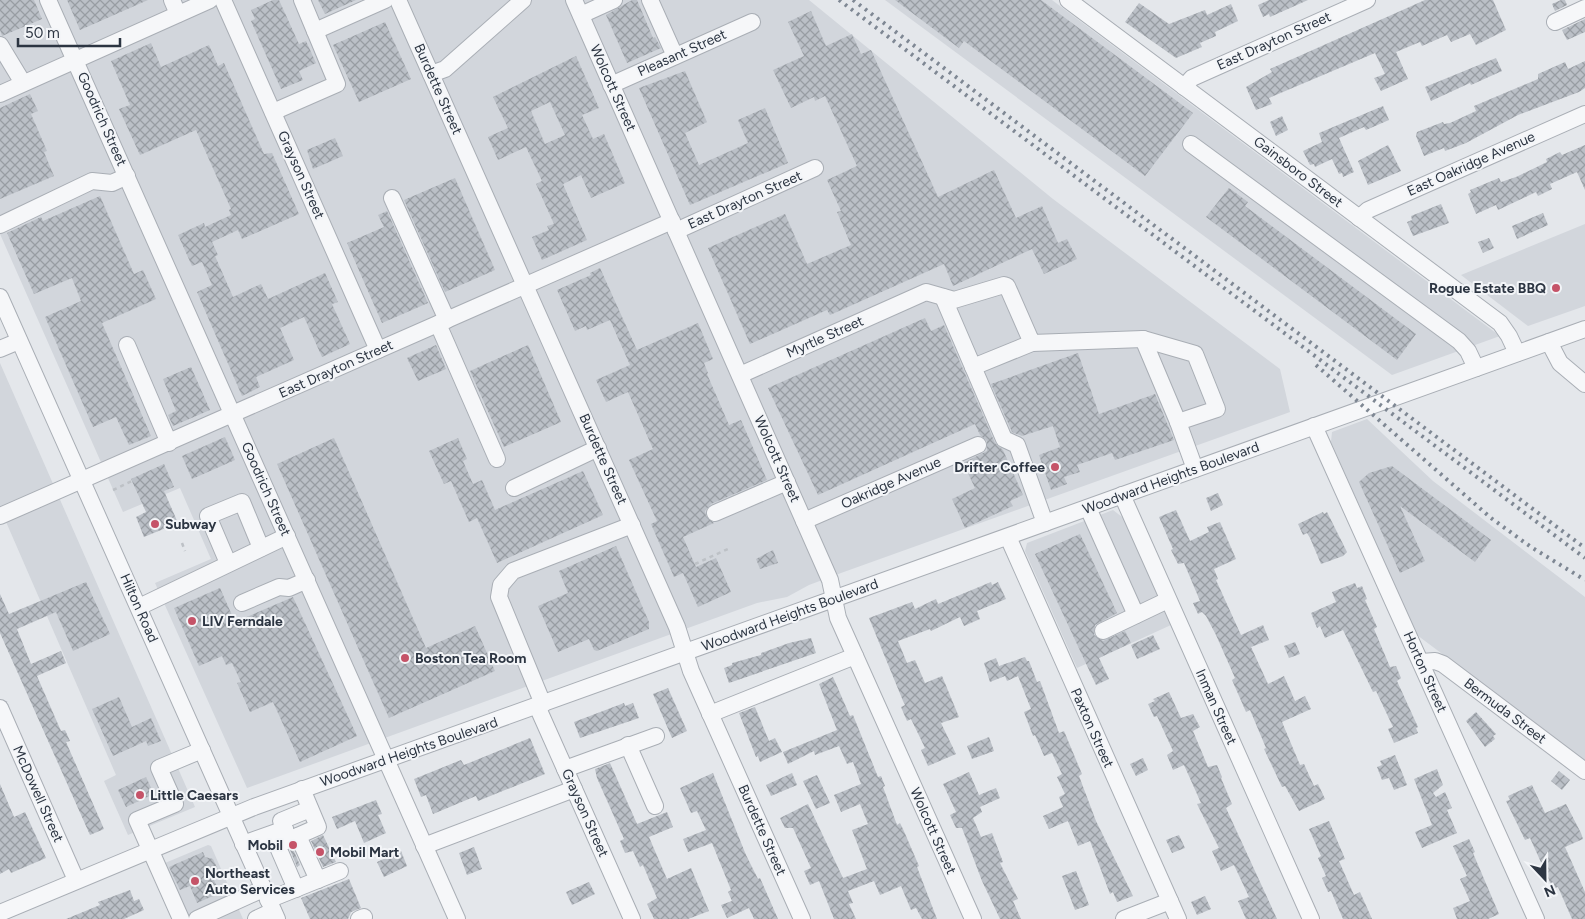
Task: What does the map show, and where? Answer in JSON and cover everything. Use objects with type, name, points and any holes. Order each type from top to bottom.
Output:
[{"type":"street","name":"Goodrich Street","points":[[48,0],[456,919]]},
{"type":"street","points":[[0,94],[76,60],[175,7],[210,0]]},
{"type":"street","name":"Grayson Street","points":[[223,0],[378,350]]},
{"type":"street","points":[[273,112],[337,84],[302,0]]},
{"type":"street","points":[[315,31],[385,0]]},
{"type":"street","name":"Burdette Street","points":[[398,0],[680,633],[691,671],[802,919]]},
{"type":"street","points":[[432,74],[444,69],[523,0]]},
{"type":"street","name":"Wolcott Street","points":[[574,0],[830,580],[838,618],[973,919]]},
{"type":"street","points":[[581,15],[614,0]]},
{"type":"street","points":[[650,0],[675,56]]},
{"type":"street","name":"Gainsboro Street","points":[[1068,0],[1500,323],[1509,336],[1516,353]]},
{"type":"street","name":"East Drayton Street","points":[[1184,87],[1192,78],[1367,0]]},
{"type":"street","points":[[1555,22],[1585,8]]},
{"type":"street","name":"Pleasant Street","points":[[611,85],[752,22]]},
{"type":"street","points":[[3,52],[23,84]]},
{"type":"street","name":"East Oakridge Avenue","points":[[1359,218],[1368,210],[1585,114]]},
{"type":"street","points":[[1191,144],[1459,341],[1468,351],[1476,368]]},
{"type":"street","name":"East Drayton Street","points":[[0,516],[526,286],[815,168]]},
{"type":"street","points":[[0,224],[92,181],[112,183],[127,176]]},
{"type":"street","points":[[392,198],[497,459]]},
{"type":"street","name":"Myrtle Street","points":[[740,375],[926,292],[954,300],[1001,285],[1007,286],[1032,343]]},
{"type":"street","name":"Hilton Road","points":[[0,297],[232,815],[270,905]]},
{"type":"street","points":[[944,297],[1004,438],[1017,445],[1046,524]]},
{"type":"street","name":"Woodward Heights Boulevard","points":[[0,913],[232,815],[302,789],[1046,524],[1585,329]]},
{"type":"street","points":[[973,366],[1032,343],[1144,339],[1195,354],[1217,409],[1178,422]]},
{"type":"street","points":[[1144,339],[1195,469]]},
{"type":"street","points":[[0,349],[19,341]]},
{"type":"street","points":[[1549,342],[1560,363],[1585,384]]},
{"type":"street","points":[[127,345],[169,443]]},
{"type":"street","name":"Horton Street","points":[[1314,426],[1536,919]]},
{"type":"street","name":"Oakridge Avenue","points":[[804,521],[978,444]]},
{"type":"street","points":[[514,488],[598,448]]},
{"type":"street","points":[[715,513],[787,482]]},
{"type":"street","name":"Inman Street","points":[[1122,495],[1311,919]]},
{"type":"street","points":[[228,563],[208,516],[242,502],[262,548]]},
{"type":"street","points":[[1088,508],[1136,615]]},
{"type":"street","name":"Grayson Street","points":[[632,525],[513,571],[501,585],[499,596],[565,769],[632,919]]},
{"type":"street","points":[[138,607],[287,536]]},
{"type":"street","name":"Paxton Street","points":[[1008,537],[1178,919]]},
{"type":"street","points":[[242,604],[279,587],[289,588],[307,580]]},
{"type":"street","points":[[1103,631],[1168,600]]},
{"type":"street","points":[[710,714],[855,656]]},
{"type":"street","name":"Bermuda Street","points":[[1421,662],[1435,661],[1443,664],[1585,771]]},
{"type":"street","name":"McDowell Street","points":[[0,708],[76,880]]},
{"type":"street","points":[[565,769],[656,736]]},
{"type":"street","points":[[628,746],[655,806]]},
{"type":"street","points":[[181,919],[137,820],[175,804],[159,768],[202,750]]},
{"type":"street","points":[[243,844],[291,835],[318,827],[302,789]]},
{"type":"street","points":[[424,846],[574,789]]},
{"type":"street","points":[[310,809],[281,821],[318,880]]},
{"type":"street","points":[[291,835],[277,845],[296,889]]},
{"type":"street","points":[[256,919],[270,905],[296,889],[340,871]]},
{"type":"street","points":[[1124,919],[1170,901]]},
{"type":"street","points":[[197,919],[270,905]]},
{"type":"path","points":[[112,490],[132,481]]},
{"type":"path","points":[[181,528],[187,526]]},
{"type":"path","points":[[182,543],[185,551]]},
{"type":"path","points":[[695,564],[730,548]]},
{"type":"shaded area","points":[[0,0],[809,0],[1053,199],[1280,369],[1290,412],[841,573],[809,585],[787,597],[757,603],[247,788],[155,583],[211,559],[180,488],[123,512],[0,234]]},
{"type":"shaded area","points":[[885,0],[1052,0],[1500,336],[1392,375]]},
{"type":"shaded area","points":[[1585,224],[1585,306],[1528,326],[1461,275]]},
{"type":"shaded area","points":[[0,363],[195,807],[128,835],[104,781],[116,775],[0,508]]},
{"type":"shaded area","points":[[1367,419],[1433,481],[1585,597],[1585,761],[1417,635],[1331,442],[1332,432]]},
{"type":"shaded area","points":[[1113,510],[1131,528],[1171,625],[1077,668],[1025,551],[1027,543]]},
{"type":"shaded area","points":[[208,845],[211,846],[243,919],[176,919],[153,868]]},
{"type":"building","points":[[0,0],[34,0],[42,19],[2,36],[0,30]]},
{"type":"building","points":[[67,0],[148,0],[80,30]]},
{"type":"building","points":[[273,0],[279,0],[299,44],[306,41],[316,63],[299,71],[303,80],[281,89],[251,21],[255,19],[251,10]]},
{"type":"building","points":[[318,0],[356,0],[325,14]]},
{"type":"building","points":[[632,0],[637,0],[653,38],[655,37],[661,48],[627,63],[606,15]]},
{"type":"building","points":[[895,0],[1041,0],[1193,113],[1145,176],[964,41],[959,48]]},
{"type":"building","points":[[1269,0],[1308,0],[1270,17],[1269,14],[1263,17],[1258,5]]},
{"type":"building","points":[[1425,0],[1493,0],[1506,30],[1476,45],[1470,34],[1451,42],[1447,35],[1422,46],[1420,42],[1396,52],[1408,79],[1381,91],[1374,78],[1385,74],[1375,53],[1269,98],[1272,104],[1256,110],[1246,87],[1272,72],[1270,69]]},
{"type":"building","points":[[1565,0],[1567,5],[1555,11],[1552,4]]},
{"type":"building","points":[[1139,3],[1169,24],[1205,10],[1207,15],[1231,4],[1238,21],[1215,32],[1216,36],[1200,43],[1202,47],[1176,58],[1125,22]]},
{"type":"building","points":[[811,11],[826,46],[852,34],[861,54],[871,50],[938,197],[994,170],[1016,218],[1042,206],[1058,243],[1067,239],[1077,259],[1044,274],[1032,249],[953,286],[944,264],[830,315],[827,310],[750,344],[708,248],[785,214],[807,264],[851,245],[837,212],[841,211],[827,180],[857,166],[825,96],[815,101],[814,97],[791,108],[773,70],[804,56],[788,22]]},
{"type":"building","points":[[1585,19],[1585,32],[1567,40],[1562,30]]},
{"type":"building","points":[[385,22],[411,79],[359,102],[333,45]]},
{"type":"building","points":[[151,43],[161,67],[209,45],[218,66],[224,63],[264,154],[272,153],[299,214],[242,239],[238,230],[212,242],[218,255],[215,256],[233,297],[261,284],[268,299],[325,273],[338,302],[332,304],[350,344],[322,357],[304,317],[280,328],[294,360],[256,377],[260,387],[242,396],[197,292],[212,285],[202,262],[192,266],[178,235],[204,223],[205,227],[231,215],[229,210],[231,209],[196,130],[140,155],[119,109],[130,105],[111,61]]},
{"type":"building","points":[[576,56],[599,108],[582,115],[593,139],[604,134],[625,183],[591,198],[581,175],[563,184],[587,240],[542,260],[532,237],[549,230],[547,226],[554,224],[536,184],[542,181],[526,147],[498,160],[488,137],[508,128],[493,97]],"holes":[[[550,102],[565,135],[545,144],[531,111]]]},
{"type":"building","points":[[1496,58],[1502,71],[1431,101],[1425,87]]},
{"type":"building","points":[[1585,61],[1585,88],[1579,92],[1518,115],[1466,143],[1445,151],[1444,148],[1424,156],[1416,136],[1417,132],[1443,122],[1444,124],[1450,123],[1476,111],[1474,106],[1538,79],[1538,74],[1565,62],[1568,69]]},
{"type":"building","points":[[685,71],[707,122],[685,133],[699,165],[748,143],[738,120],[765,108],[788,163],[690,205],[639,88]]},
{"type":"building","points":[[30,94],[38,111],[31,114],[47,151],[44,152],[54,176],[0,199],[0,108]]},
{"type":"building","points":[[1383,106],[1389,120],[1366,130],[1364,127],[1339,138],[1354,172],[1343,177],[1342,173],[1339,174],[1332,159],[1315,167],[1314,164],[1310,165],[1303,151],[1322,142],[1319,133]]},
{"type":"building","points":[[1282,116],[1288,130],[1276,136],[1270,122]]},
{"type":"building","points":[[335,138],[343,156],[313,169],[307,150]]},
{"type":"building","points":[[1388,145],[1401,171],[1368,185],[1358,161]]},
{"type":"building","points":[[1585,145],[1585,190],[1577,172],[1550,184],[1552,189],[1538,196],[1536,192],[1498,210],[1496,205],[1476,214],[1468,194],[1471,192],[1470,190],[1499,178],[1501,182],[1516,177],[1547,162],[1546,159],[1560,152],[1562,155]]},
{"type":"building","points":[[455,178],[495,270],[445,292],[404,200]]},
{"type":"building","points":[[1229,188],[1248,202],[1245,206],[1416,334],[1397,360],[1206,217]]},
{"type":"building","points":[[100,196],[134,274],[143,270],[156,299],[102,323],[151,436],[129,445],[116,417],[93,427],[45,317],[81,301],[72,278],[34,294],[7,233],[41,217],[43,221]]},
{"type":"building","points":[[1441,204],[1449,223],[1413,236],[1407,222],[1412,220],[1411,216]]},
{"type":"building","points":[[387,211],[428,303],[382,323],[347,243],[384,227],[378,215]]},
{"type":"building","points":[[1543,213],[1548,225],[1517,239],[1512,226]]},
{"type":"building","points":[[1489,238],[1494,248],[1483,253],[1478,242]]},
{"type":"building","points":[[600,268],[637,350],[698,323],[713,359],[704,363],[707,374],[729,425],[741,420],[767,480],[711,504],[705,511],[706,516],[714,523],[683,537],[696,567],[716,558],[731,592],[698,607],[683,573],[674,577],[651,524],[657,521],[629,460],[653,449],[628,392],[606,402],[596,380],[630,365],[610,320],[587,330],[586,326],[575,331],[557,290],[591,275],[590,273]]},
{"type":"building","points":[[925,318],[931,331],[944,325],[995,443],[1003,450],[1023,495],[1010,501],[1013,506],[965,528],[952,499],[975,488],[963,463],[987,451],[987,441],[980,435],[975,424],[818,495],[768,388]]},
{"type":"building","points":[[436,345],[446,369],[418,381],[407,358]]},
{"type":"building","points":[[528,345],[561,422],[504,447],[470,371]]},
{"type":"building","points":[[1078,353],[1099,414],[1155,394],[1174,440],[1115,460],[1112,453],[1077,465],[1080,472],[1064,477],[1067,484],[1051,490],[1039,455],[1060,447],[1053,426],[1022,436],[1012,432],[991,384]]},
{"type":"building","points":[[191,367],[210,410],[173,426],[168,415],[176,411],[163,379]]},
{"type":"building","points":[[225,437],[235,460],[192,479],[182,456]]},
{"type":"building","points":[[334,438],[426,648],[475,626],[495,671],[389,718],[277,464]]},
{"type":"building","points":[[458,438],[467,459],[463,461],[473,484],[482,480],[495,510],[583,471],[603,515],[497,563],[477,518],[469,522],[451,481],[444,484],[429,451]]},
{"type":"building","points":[[164,464],[174,487],[164,491],[178,523],[144,537],[136,517],[146,512],[131,479]]},
{"type":"building","points":[[1392,466],[1491,540],[1475,562],[1400,506],[1425,561],[1400,573],[1359,482],[1369,473]]},
{"type":"building","points":[[1218,493],[1223,505],[1211,511],[1206,498]]},
{"type":"building","points":[[1176,510],[1190,541],[1209,532],[1207,527],[1220,522],[1236,559],[1214,569],[1218,579],[1216,580],[1241,635],[1263,625],[1269,640],[1251,647],[1268,684],[1284,676],[1295,701],[1305,696],[1311,709],[1282,722],[1300,765],[1304,764],[1314,786],[1318,784],[1325,799],[1299,811],[1285,786],[1282,787],[1264,749],[1266,748],[1250,710],[1246,712],[1232,680],[1235,678],[1216,635],[1206,616],[1202,612],[1198,614],[1193,603],[1200,601],[1184,563],[1178,564],[1171,550],[1173,549],[1159,517]]},
{"type":"building","points":[[1323,512],[1324,514],[1327,512],[1347,552],[1343,556],[1321,564],[1310,538],[1307,533],[1303,535],[1298,524]]},
{"type":"building","points":[[1080,534],[1117,613],[1095,625],[1094,635],[1103,641],[1125,631],[1131,643],[1099,658],[1109,679],[1096,685],[1035,554]]},
{"type":"building","points":[[616,546],[649,622],[649,629],[597,651],[594,650],[589,639],[558,652],[538,606],[568,593],[559,571]]},
{"type":"building","points":[[773,550],[778,563],[760,569],[756,559]]},
{"type":"building","points":[[86,582],[110,634],[73,651],[56,612],[17,629],[31,664],[61,651],[66,663],[37,676],[61,731],[65,730],[70,741],[66,742],[104,829],[90,835],[0,633],[0,594],[9,614]]},
{"type":"building","points":[[991,582],[992,585],[998,582],[1006,599],[977,611],[980,619],[964,626],[960,617],[931,631],[930,629],[898,641],[907,663],[915,660],[925,683],[942,676],[959,717],[941,723],[956,754],[928,766],[921,750],[925,748],[911,719],[907,721],[901,707],[905,705],[869,618],[912,602],[915,609],[936,599],[938,604]]},
{"type":"building","points":[[1355,583],[1357,588],[1362,586],[1367,599],[1365,600],[1377,627],[1374,629],[1390,667],[1396,666],[1401,678],[1397,681],[1418,727],[1416,728],[1418,733],[1394,743],[1388,729],[1393,727],[1376,691],[1373,692],[1343,630],[1325,638],[1320,626],[1317,628],[1311,613],[1336,602],[1332,592]]},
{"type":"building","points":[[220,588],[235,622],[293,597],[357,736],[300,762],[273,702],[250,712],[237,683],[241,682],[232,663],[226,665],[222,656],[199,666],[174,608]]},
{"type":"building","points":[[1153,635],[1160,649],[1137,659],[1131,645]]},
{"type":"building","points":[[811,638],[816,653],[729,683],[724,668],[732,665],[732,663],[761,655],[761,653],[789,643]]},
{"type":"building","points":[[1295,642],[1300,654],[1289,658],[1284,646]]},
{"type":"building","points":[[1025,657],[1029,661],[1037,682],[1040,681],[1059,733],[1064,731],[1082,774],[1079,776],[1096,821],[1133,896],[1117,902],[1113,892],[1110,894],[1090,841],[1078,846],[1068,821],[1049,829],[1043,816],[1063,807],[1059,797],[1065,794],[1057,777],[1062,774],[1052,753],[1044,756],[1035,735],[1033,736],[1024,712],[1031,709],[1018,676],[1007,681],[1005,676],[990,682],[984,663],[996,658],[999,666]]},
{"type":"building","points":[[833,677],[850,716],[853,715],[878,777],[881,776],[885,786],[883,787],[897,825],[900,823],[919,866],[917,867],[937,919],[922,919],[916,908],[911,910],[901,886],[880,895],[874,881],[848,891],[853,903],[849,904],[856,919],[834,919],[819,881],[810,885],[804,871],[811,868],[793,828],[785,828],[780,818],[808,804],[843,878],[867,869],[852,830],[868,824],[860,804],[841,812],[834,795],[861,784],[853,762],[847,764],[839,746],[815,755],[814,751],[788,764],[783,752],[837,730],[819,684]]},
{"type":"building","points":[[668,688],[687,731],[672,738],[653,694]]},
{"type":"building","points":[[1169,692],[1181,718],[1193,714],[1200,727],[1193,731],[1208,767],[1217,765],[1232,804],[1226,808],[1277,919],[1246,919],[1238,901],[1249,897],[1234,865],[1221,871],[1212,851],[1219,848],[1197,804],[1201,803],[1184,765],[1173,770],[1167,755],[1173,751],[1157,716],[1154,717],[1148,704],[1155,701],[1153,699]]},
{"type":"building","points":[[119,697],[132,727],[151,718],[161,741],[148,746],[146,741],[113,756],[92,709]]},
{"type":"building","points":[[624,703],[625,706],[633,703],[639,718],[580,738],[574,722]]},
{"type":"building","points":[[755,707],[769,741],[775,738],[782,752],[760,762],[758,756],[756,757],[739,713]]},
{"type":"building","points":[[1476,712],[1496,734],[1493,736],[1495,739],[1485,747],[1466,721]]},
{"type":"building","points":[[989,737],[994,751],[972,759],[967,746]]},
{"type":"building","points":[[530,738],[545,774],[478,801],[476,796],[433,814],[426,795],[421,797],[414,779],[461,760],[464,765]]},
{"type":"building","points":[[1395,755],[1407,785],[1394,790],[1389,778],[1382,780],[1377,767],[1382,765],[1380,761]]},
{"type":"building","points":[[1143,758],[1148,770],[1136,776],[1130,764]]},
{"type":"building","points":[[610,763],[637,824],[667,812],[673,827],[649,837],[667,879],[691,868],[709,911],[688,919],[654,919],[647,904],[657,898],[643,865],[640,867],[633,851],[625,853],[620,841],[624,839],[597,778],[595,769]]},
{"type":"building","points":[[1437,769],[1443,785],[1433,793],[1436,797],[1445,792],[1452,808],[1447,810],[1457,833],[1422,848],[1415,832],[1432,825],[1414,779]]},
{"type":"building","points":[[1559,771],[1570,780],[1562,790],[1551,781]]},
{"type":"building","points":[[969,772],[979,795],[996,788],[1000,798],[980,807],[982,812],[973,818],[981,837],[992,833],[1003,862],[1000,863],[1018,899],[1013,901],[1021,919],[1000,919],[982,881],[962,828],[956,828],[950,815],[956,812],[943,784]]},
{"type":"building","points":[[713,773],[746,855],[758,879],[760,878],[778,919],[754,919],[749,908],[727,918],[721,905],[732,901],[728,892],[731,890],[712,843],[688,852],[683,839],[706,830],[697,811],[691,813],[680,788]]},
{"type":"building","points":[[792,773],[797,785],[771,796],[766,785]]},
{"type":"building","points":[[817,775],[830,803],[816,809],[803,781]]},
{"type":"building","points":[[146,777],[154,794],[126,807],[118,790]]},
{"type":"building","points":[[0,784],[14,817],[25,812],[46,858],[11,873],[9,869],[0,874]]},
{"type":"building","points":[[1532,785],[1545,813],[1566,804],[1581,833],[1583,839],[1565,847],[1585,892],[1585,919],[1572,919],[1558,887],[1553,889],[1530,838],[1525,840],[1506,801],[1510,800],[1508,796]]},
{"type":"building","points":[[376,800],[382,814],[378,815],[386,833],[364,843],[355,821],[337,829],[332,817]]},
{"type":"building","points":[[1329,821],[1345,859],[1339,861],[1354,895],[1360,892],[1372,919],[1343,919],[1331,891],[1328,892],[1322,878],[1326,876],[1318,858],[1321,856],[1309,829]]},
{"type":"building","name":"Mobil Mart","points":[[323,835],[336,862],[323,867],[311,841]]},
{"type":"building","points":[[1179,835],[1185,848],[1172,853],[1166,840]]},
{"type":"building","points":[[1469,839],[1499,914],[1488,919],[1457,919],[1453,908],[1470,901],[1460,879],[1467,876],[1453,846]]},
{"type":"building","points":[[474,847],[482,869],[467,875],[459,853]]},
{"type":"building","points":[[293,849],[300,865],[297,867],[290,850]]},
{"type":"building","points":[[401,851],[407,866],[384,877],[377,862]]},
{"type":"building","name":"Northeast Auto Services","points":[[203,852],[205,857],[213,859],[219,872],[213,878],[220,893],[197,903],[190,886],[180,890],[169,867]]},
{"type":"building","points":[[1076,871],[1089,905],[1075,910],[1062,876]]},
{"type":"building","points":[[349,879],[361,908],[351,912],[348,919],[310,919],[301,898]]},
{"type":"building","points":[[589,882],[595,894],[572,905],[566,892]]},
{"type":"building","points":[[130,890],[134,901],[139,899],[144,910],[124,919],[66,919],[100,905],[98,902]]},
{"type":"building","points":[[1205,896],[1211,909],[1197,915],[1191,902]]},
{"type":"railway","points":[[839,0],[1585,558]]},
{"type":"railway","points":[[853,0],[1585,548]]},
{"type":"railway","points":[[1316,365],[1491,518],[1531,547],[1585,580]]},
{"type":"place","name":"Rogue Estate BBQ","points":[[1556,288]]},
{"type":"place","name":"Drifter Coffee","points":[[1055,467]]},
{"type":"place","name":"Subway","points":[[155,524]]},
{"type":"place","name":"LIV Ferndale","points":[[192,621]]},
{"type":"place","name":"Boston Tea Room","points":[[405,658]]},
{"type":"place","name":"Little Caesars","points":[[140,795]]},
{"type":"place","name":"Mobil","points":[[293,845]]},
{"type":"place","name":"Mobil Mart","points":[[320,852]]},
{"type":"place","name":"Northeast Auto Services","points":[[195,881]]}]
